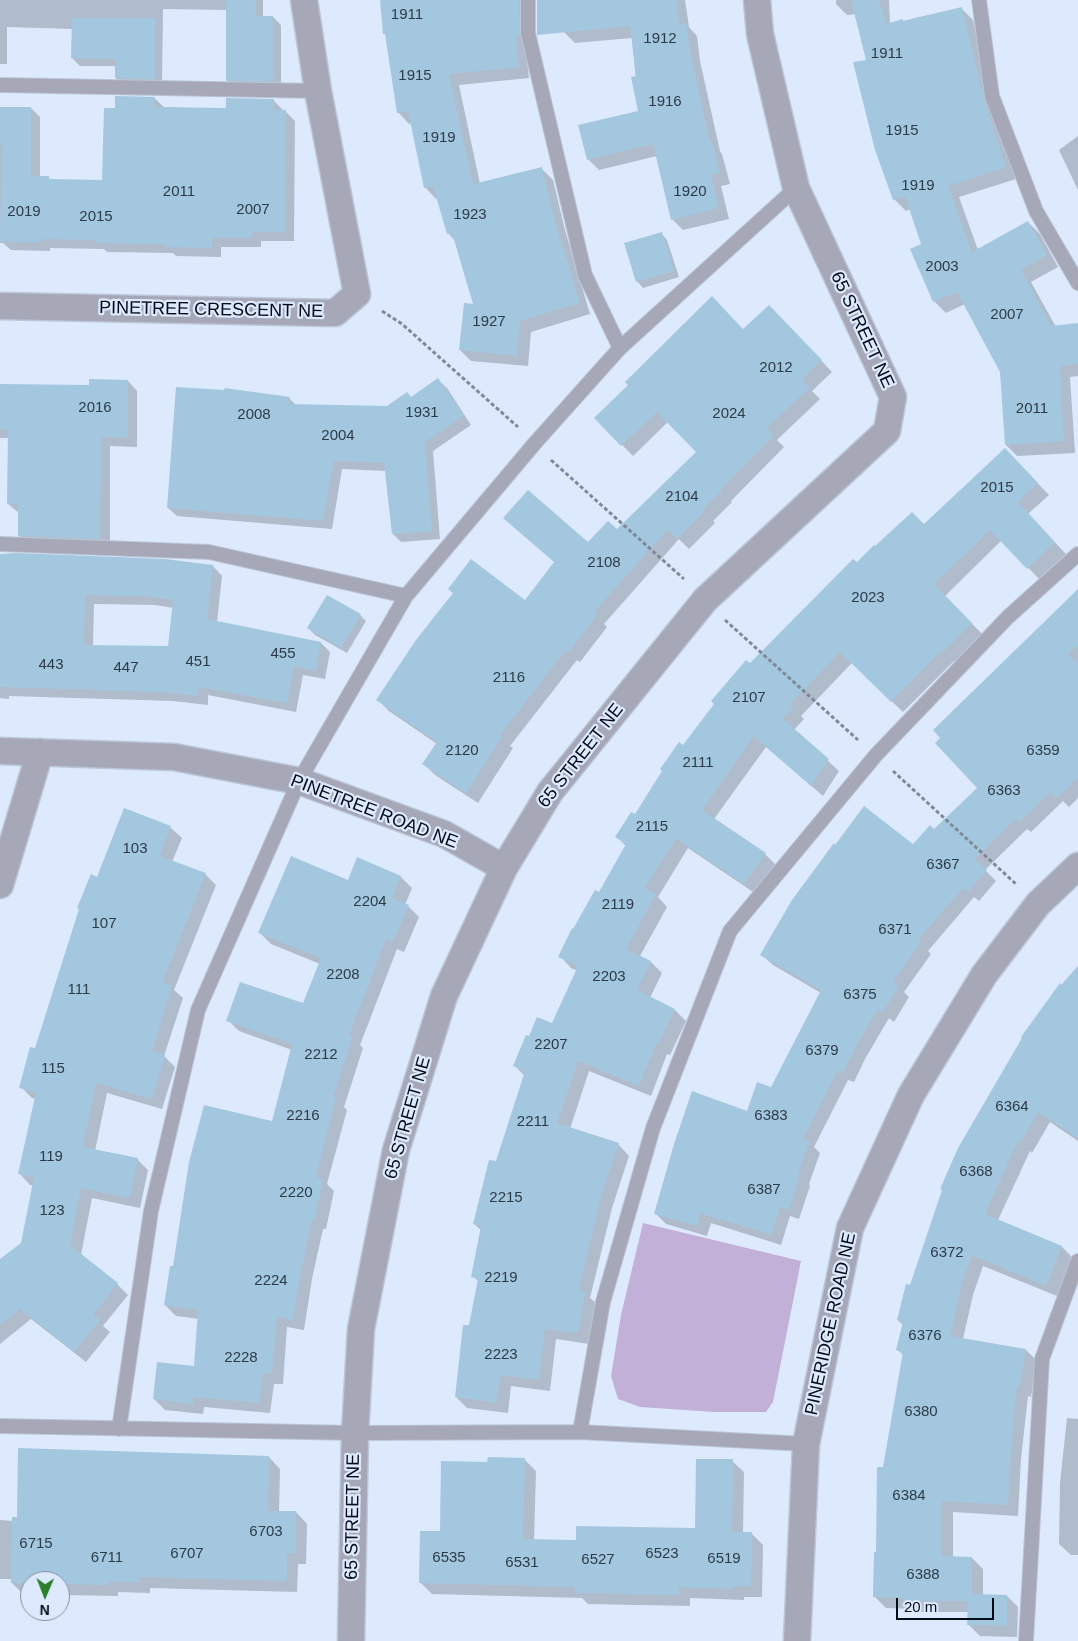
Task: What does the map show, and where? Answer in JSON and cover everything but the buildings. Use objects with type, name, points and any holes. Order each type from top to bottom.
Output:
[{"type":"street","name":"PINETREE CRESCENT NE","points":[[0,306],[335,313],[357,294],[318,92],[304,0]]},
{"type":"street","name":"65 STREET NE","points":[[351,1641],[355,1433],[360,1329],[396,1150],[444,996],[504,868],[550,792],[705,600],[887,431],[892,397],[796,188],[760,34],[757,0]]},
{"type":"street","name":"PINETREE ROAD NE","points":[[0,751],[174,757],[299,781],[444,834],[504,868]]},
{"type":"street","points":[[0,885],[40,752]]},
{"type":"street","name":"PINERIDGE ROAD NE","points":[[797,1641],[806,1444],[850,1228],[911,1095],[984,974],[1038,904],[1078,866]]},
{"type":"lane","points":[[528,0],[528,32],[585,275],[620,348]]},
{"type":"lane","points":[[979,0],[992,96],[1036,211],[1078,283]]},
{"type":"lane","points":[[0,85],[318,92]]},
{"type":"lane","points":[[119,1429],[151,1211],[198,1010],[299,781],[406,596],[535,443],[620,348],[796,188]]},
{"type":"lane","points":[[0,544],[210,552],[406,596]]},
{"type":"lane","points":[[580,1432],[603,1302],[653,1128],[730,931],[876,756],[1008,617],[1078,554]]},
{"type":"lane","points":[[1026,1641],[1042,1359],[1078,1261]]},
{"type":"lane","points":[[0,1426],[355,1433],[580,1432],[806,1444]]},
{"type":"shaded area","points":[[643,1223],[801,1261],[773,1402],[766,1412],[714,1412],[640,1407],[618,1399],[611,1376],[621,1315]]}]
